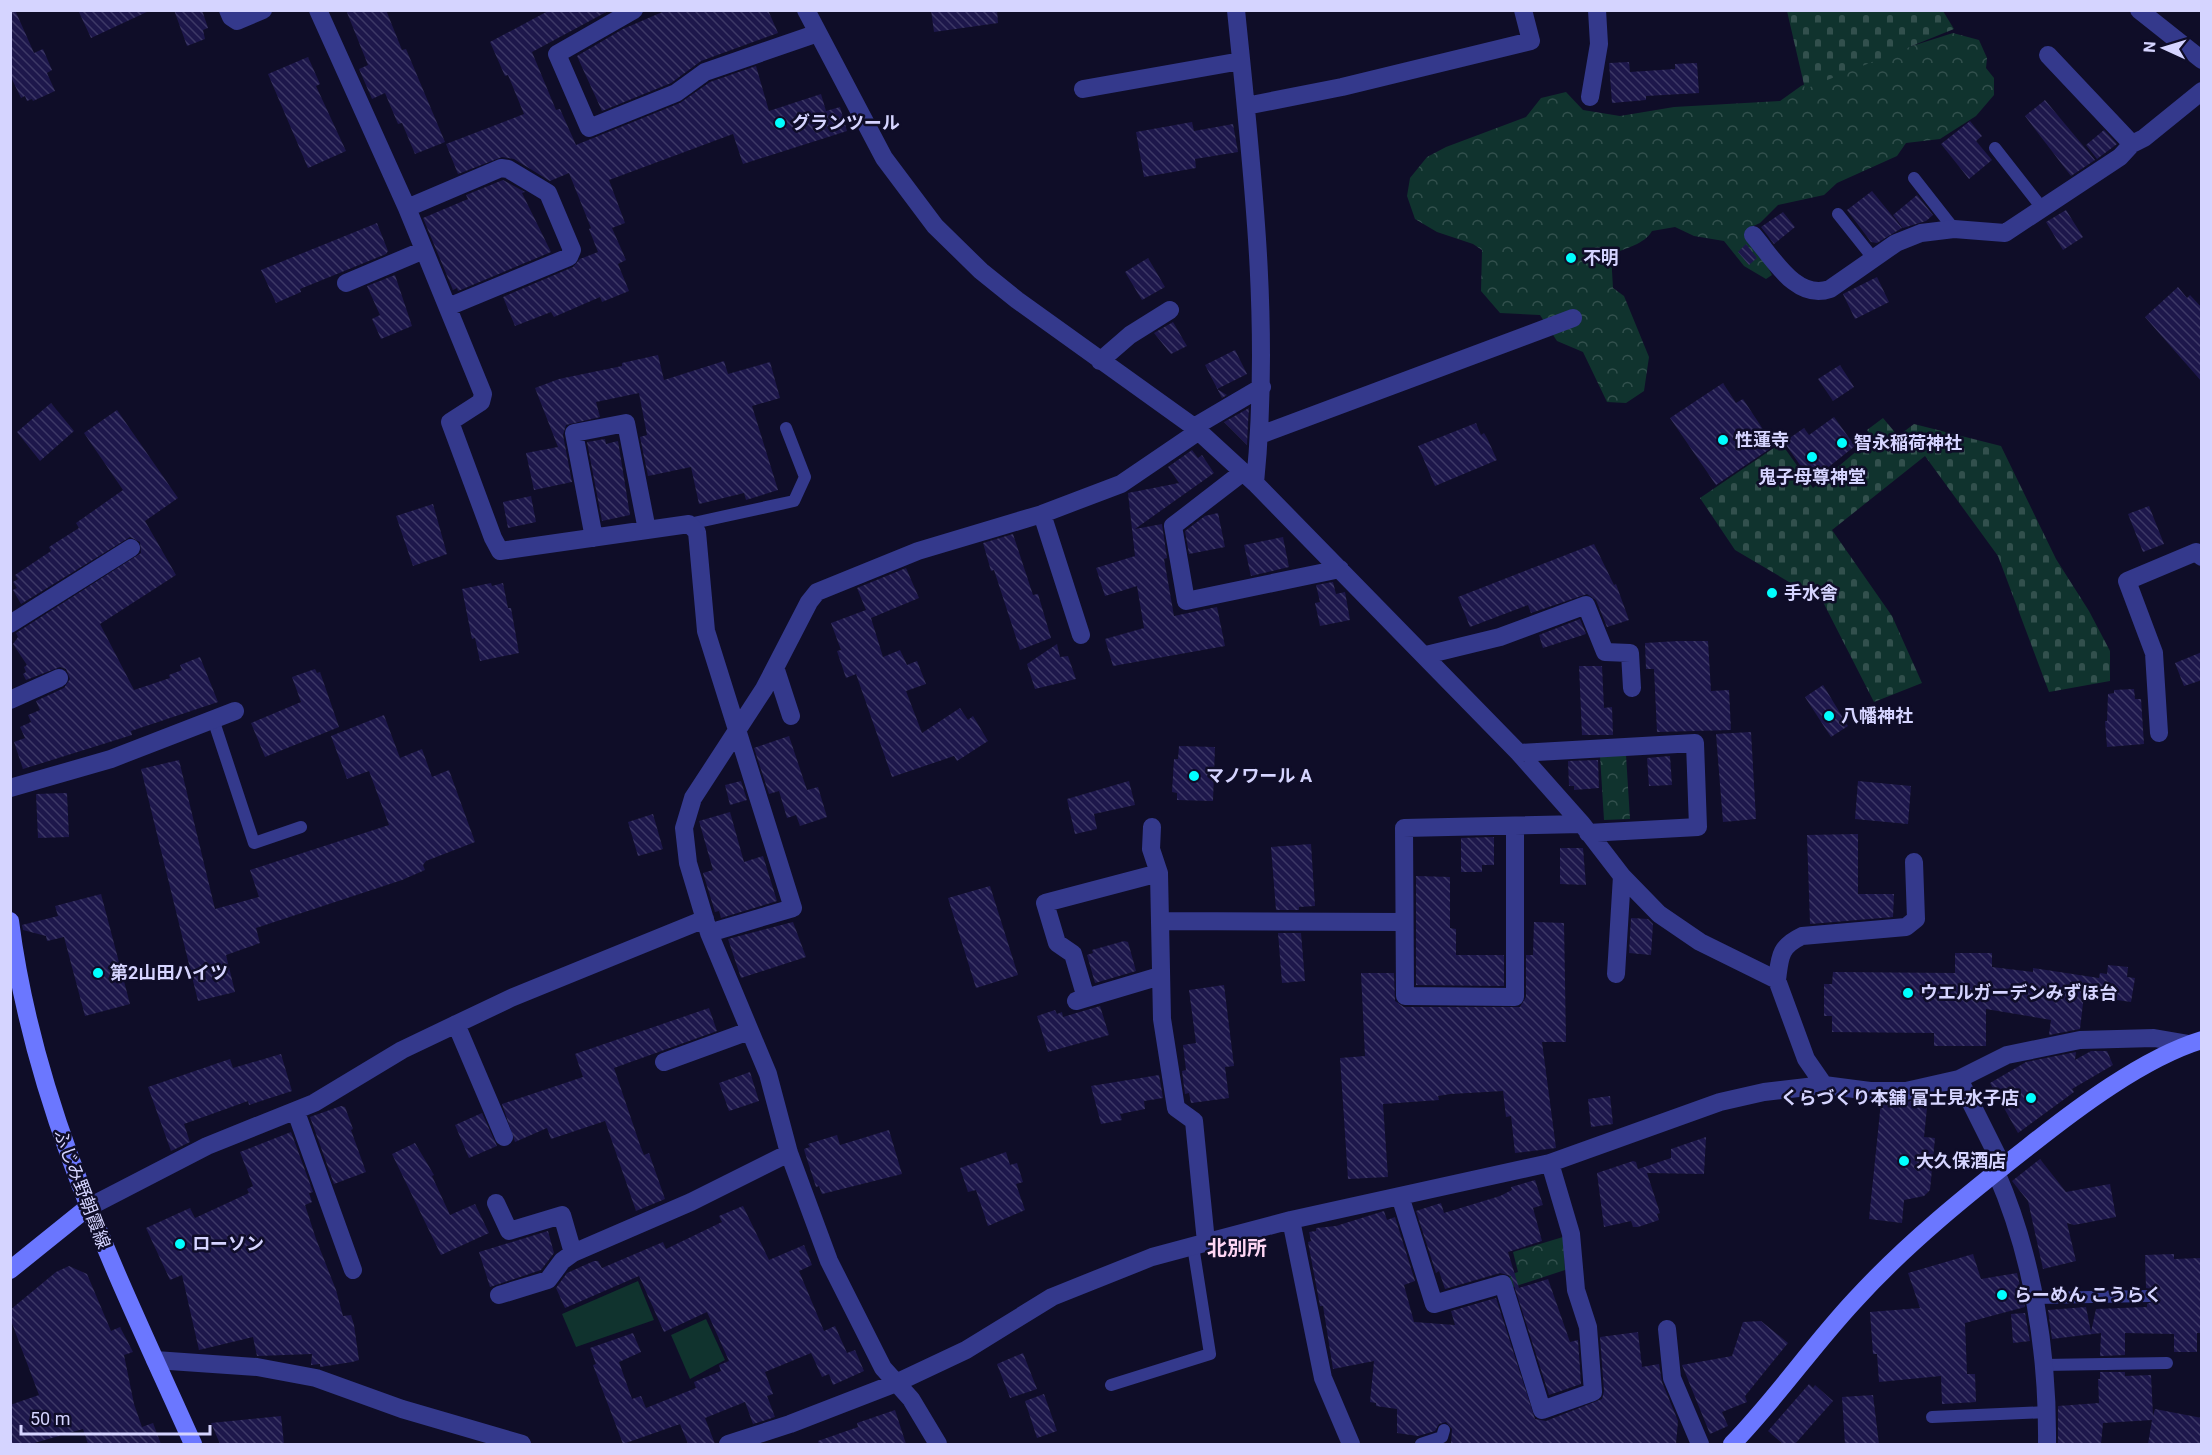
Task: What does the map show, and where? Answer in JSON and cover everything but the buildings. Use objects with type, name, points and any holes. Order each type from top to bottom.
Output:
[{"type":"street","points":[[228,10],[231,17],[237,21],[263,10]]},
{"type":"street","points":[[10,1270],[87,1208],[207,1146],[296,1112],[402,1050],[548,981],[707,926],[793,908],[706,631],[697,532],[689,524],[500,551],[493,538],[450,422],[481,402],[483,393],[407,208],[318,10]]},
{"type":"street","points":[[634,10],[558,54],[589,128],[676,93],[705,72],[818,33]]},
{"type":"street","points":[[806,10],[884,158],[935,226],[981,271],[1100,361],[1196,429],[1249,477],[1426,655],[1519,753],[1585,829],[1622,876],[1659,914],[1700,942],[1777,980]]},
{"type":"street","points":[[1236,10],[1261,297],[1260,435],[1249,477],[1173,526],[1186,601],[1340,569]]},
{"type":"street","points":[[1246,106],[1342,87],[1531,41],[1523,10]]},
{"type":"street","points":[[1590,97],[1599,44],[1597,10]]},
{"type":"street","points":[[2139,10],[2202,60]]},
{"type":"street","points":[[2048,55],[2132,144]]},
{"type":"street","points":[[1083,89],[1241,61]]},
{"type":"street","points":[[1753,235],[1800,288],[1808,292],[1819,293],[1830,289],[1896,243],[1922,233],[1954,229],[2004,233],[2120,157],[2132,144],[2144,138],[2202,91]]},
{"type":"street","points":[[407,208],[501,168],[508,169],[548,192],[572,250],[569,257],[448,308]]},
{"type":"street","points":[[346,283],[424,250]]},
{"type":"street","points":[[1100,361],[1130,335],[1170,310]]},
{"type":"street","points":[[1260,435],[1573,318]]},
{"type":"street","points":[[938,1444],[911,1399],[883,1368],[829,1261],[789,1153],[768,1074],[707,926],[688,863],[684,828],[693,798],[737,735],[776,670],[809,602],[817,592],[918,551],[1042,514],[1121,484],[1196,429],[1262,387]]},
{"type":"street","points":[[594,538],[574,433],[626,423],[647,530]]},
{"type":"street","points":[[1042,514],[1081,635]]},
{"type":"street","points":[[10,624],[131,548]]},
{"type":"street","points":[[2160,733],[2154,653],[2127,581],[2196,552],[2202,557]]},
{"type":"street","points":[[1426,655],[1500,637],[1587,604],[1605,652],[1630,653],[1632,688]]},
{"type":"street","points":[[776,670],[791,716]]},
{"type":"street","points":[[10,700],[59,678]]},
{"type":"street","points":[[10,788],[111,759],[235,711]]},
{"type":"street","points":[[1515,827],[1515,997],[1405,996],[1404,828],[1515,827],[1585,829],[1698,827],[1695,743],[1519,753]]},
{"type":"street","points":[[1152,828],[1151,849],[1159,873],[1162,1019],[1176,1108],[1194,1121],[1200,1244]]},
{"type":"street","points":[[1824,1085],[1806,1059],[1777,980],[1781,954],[1788,943],[1802,936],[1906,927],[1916,919],[1914,862]]},
{"type":"street","points":[[1159,873],[1045,903],[1057,943],[1073,954],[1080,1000],[1160,975]]},
{"type":"street","points":[[1616,974],[1622,876]]},
{"type":"street","name":"ふじみ野朝霞線","points":[[10,921],[32,1038],[56,1120],[87,1208],[193,1444]]},
{"type":"street","points":[[1160,921],[1404,922]]},
{"type":"street","points":[[456,1024],[504,1137]]},
{"type":"street","points":[[664,1062],[749,1031]]},
{"type":"street","points":[[728,1444],[790,1424],[896,1383],[966,1350],[1053,1298],[1152,1257],[1292,1220],[1550,1163],[1720,1102],[1764,1092],[1824,1085],[1870,1091],[1906,1090],[1959,1079],[2007,1055],[2080,1040],[2154,1038],[2195,1042]]},
{"type":"street","points":[[1741,1441],[1855,1300],[1914,1239],[2081,1106],[2128,1076],[2195,1042]]},
{"type":"street","points":[[1959,1079],[1999,1170],[2011,1206],[2035,1298],[2047,1412],[2047,1444]]},
{"type":"street","points":[[296,1112],[353,1270]]},
{"type":"street","points":[[499,1295],[548,1280],[561,1261],[573,1253],[691,1202],[789,1153]]},
{"type":"street","points":[[1400,1197],[1434,1304],[1503,1284],[1542,1410],[1593,1392],[1588,1327],[1576,1290],[1571,1234],[1550,1163]]},
{"type":"street","points":[[496,1203],[509,1232],[562,1215],[573,1253]]},
{"type":"street","points":[[1292,1220],[1323,1378],[1351,1444]]},
{"type":"street","points":[[1667,1329],[1672,1378],[1700,1444]]},
{"type":"street","points":[[155,1360],[257,1368],[316,1378],[402,1409],[522,1444]]},
{"type":"lane","points":[[1995,148],[2042,208]]},
{"type":"lane","points":[[1914,178],[1954,229]]},
{"type":"lane","points":[[1838,214],[1873,258]]},
{"type":"lane","points":[[689,524],[794,501],[805,477],[786,428]]},
{"type":"lane","points":[[213,719],[254,843],[301,827]]},
{"type":"lane","points":[[1111,1385],[1210,1354],[1200,1244]]},
{"type":"lane","points":[[2035,1298],[2149,1296]]},
{"type":"lane","points":[[2043,1365],[2167,1363]]},
{"type":"lane","points":[[1932,1417],[2047,1412]]},
{"type":"lane","points":[[1421,1444],[1442,1437],[1444,1430]]},
{"type":"green space","points":[[1787,11],[1943,11],[1954,29],[1805,89]]},
{"type":"green space","points":[[1953,33],[1979,40],[1987,58],[1986,68],[1994,78],[1994,95],[1976,116],[1940,139],[1906,143],[1897,156],[1837,183],[1824,195],[1778,205],[1760,223],[1747,229],[1772,275],[1766,279],[1744,266],[1724,241],[1694,236],[1675,227],[1652,231],[1639,243],[1611,254],[1613,288],[1624,296],[1649,357],[1644,391],[1626,403],[1607,402],[1583,352],[1557,341],[1540,315],[1500,313],[1481,291],[1482,250],[1473,244],[1437,232],[1415,219],[1407,196],[1410,178],[1427,157],[1446,147],[1526,117],[1541,98],[1566,92],[1583,110],[1620,116],[1674,107],[1780,101],[1801,86],[1830,72]]},
{"type":"green space","points":[[1883,418],[1898,436],[1914,424],[2001,446],[2056,559],[2089,611],[2110,651],[2110,681],[2049,692],[1998,556],[1925,456],[1832,530],[1892,616],[1922,683],[1874,702],[1823,602],[1735,550],[1700,498],[1781,443],[1813,488],[1872,438],[1867,430]]},
{"type":"green space","points":[[1626,755],[1630,819],[1604,820],[1600,756]]},
{"type":"green space","points":[[1563,1237],[1565,1270],[1513,1287],[1509,1275],[1518,1272],[1513,1252]]},
{"type":"green space","points":[[638,1281],[654,1320],[576,1347],[562,1314]]},
{"type":"green space","points":[[706,1319],[725,1360],[690,1379],[671,1335]]},
{"type":"place","name":"グランツール","points":[[780,123]]},
{"type":"place","name":"不明","points":[[1571,258]]},
{"type":"place","name":"性蓮寺","points":[[1723,440]]},
{"type":"place","name":"智永稲荷神社","points":[[1842,443]]},
{"type":"place","name":"鬼子母尊神堂","points":[[1812,457]]},
{"type":"place","name":"手水舎","points":[[1772,593]]},
{"type":"place","name":"八幡神社","points":[[1829,716]]},
{"type":"place","name":"マノワール A","points":[[1194,776]]},
{"type":"place","name":"第2山田ハイツ","points":[[98,973]]},
{"type":"place","name":"ウエルガーデンみずほ台","points":[[1908,993]]},
{"type":"place","name":"くらづくり本舗 富士見水子店","points":[[2031,1098]]},
{"type":"place","name":"大久保酒店","points":[[1904,1161]]},
{"type":"place","name":"ローソン","points":[[180,1244]]},
{"type":"place","name":"らーめん こうらく","points":[[2002,1295]]},
{"type":"district","name":"北別所","points":[[1237,1248]]}]
